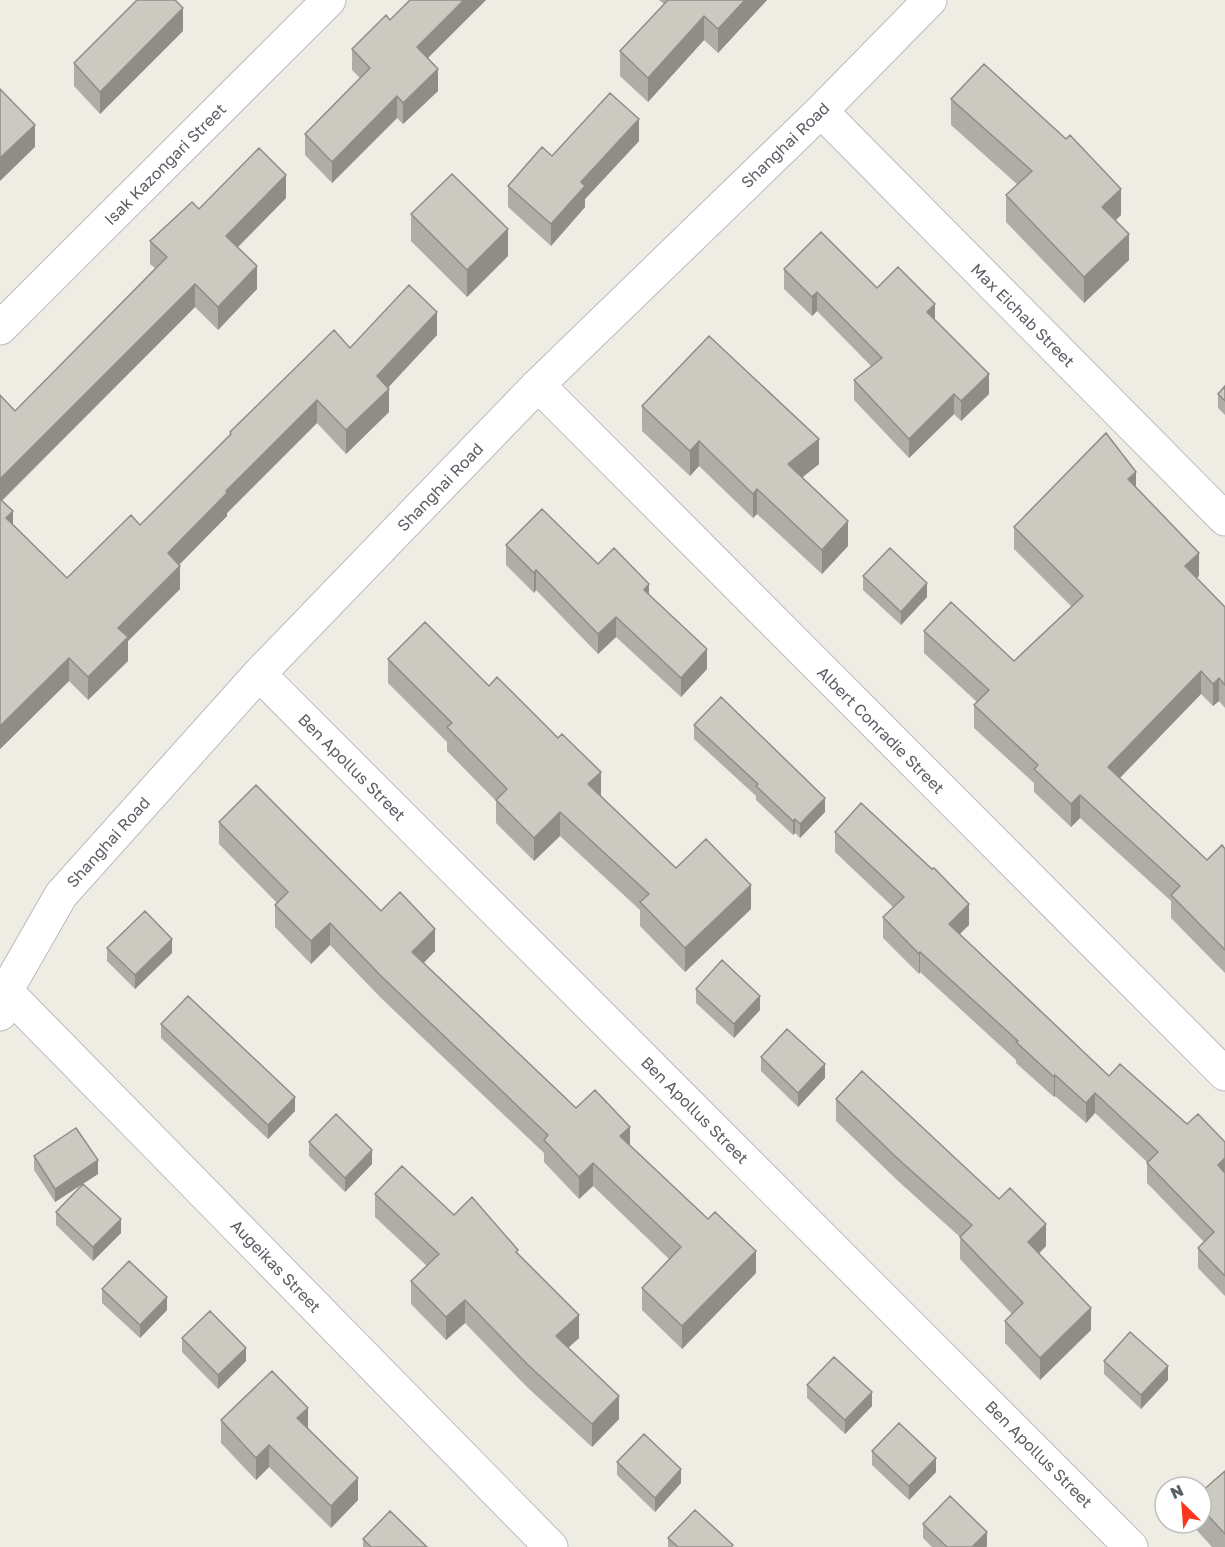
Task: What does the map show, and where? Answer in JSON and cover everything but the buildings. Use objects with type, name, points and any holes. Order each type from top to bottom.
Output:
[{"type":"street","name":"Isak Kazongari Street","points":[[0,328],[329,0]]},
{"type":"street","name":"Shanghai Road","points":[[2,997],[61,895],[259,674],[538,385],[821,111],[930,0]]},
{"type":"street","name":"Max Eichab Street","points":[[821,111],[1225,519]]},
{"type":"street","name":"Albert Conradie Street","points":[[538,385],[1225,1074]]},
{"type":"street","name":"Ben Apollus Street","points":[[259,674],[1131,1547]]},
{"type":"street","name":"Augeikas Street","points":[[2,997],[551,1547]]}]
